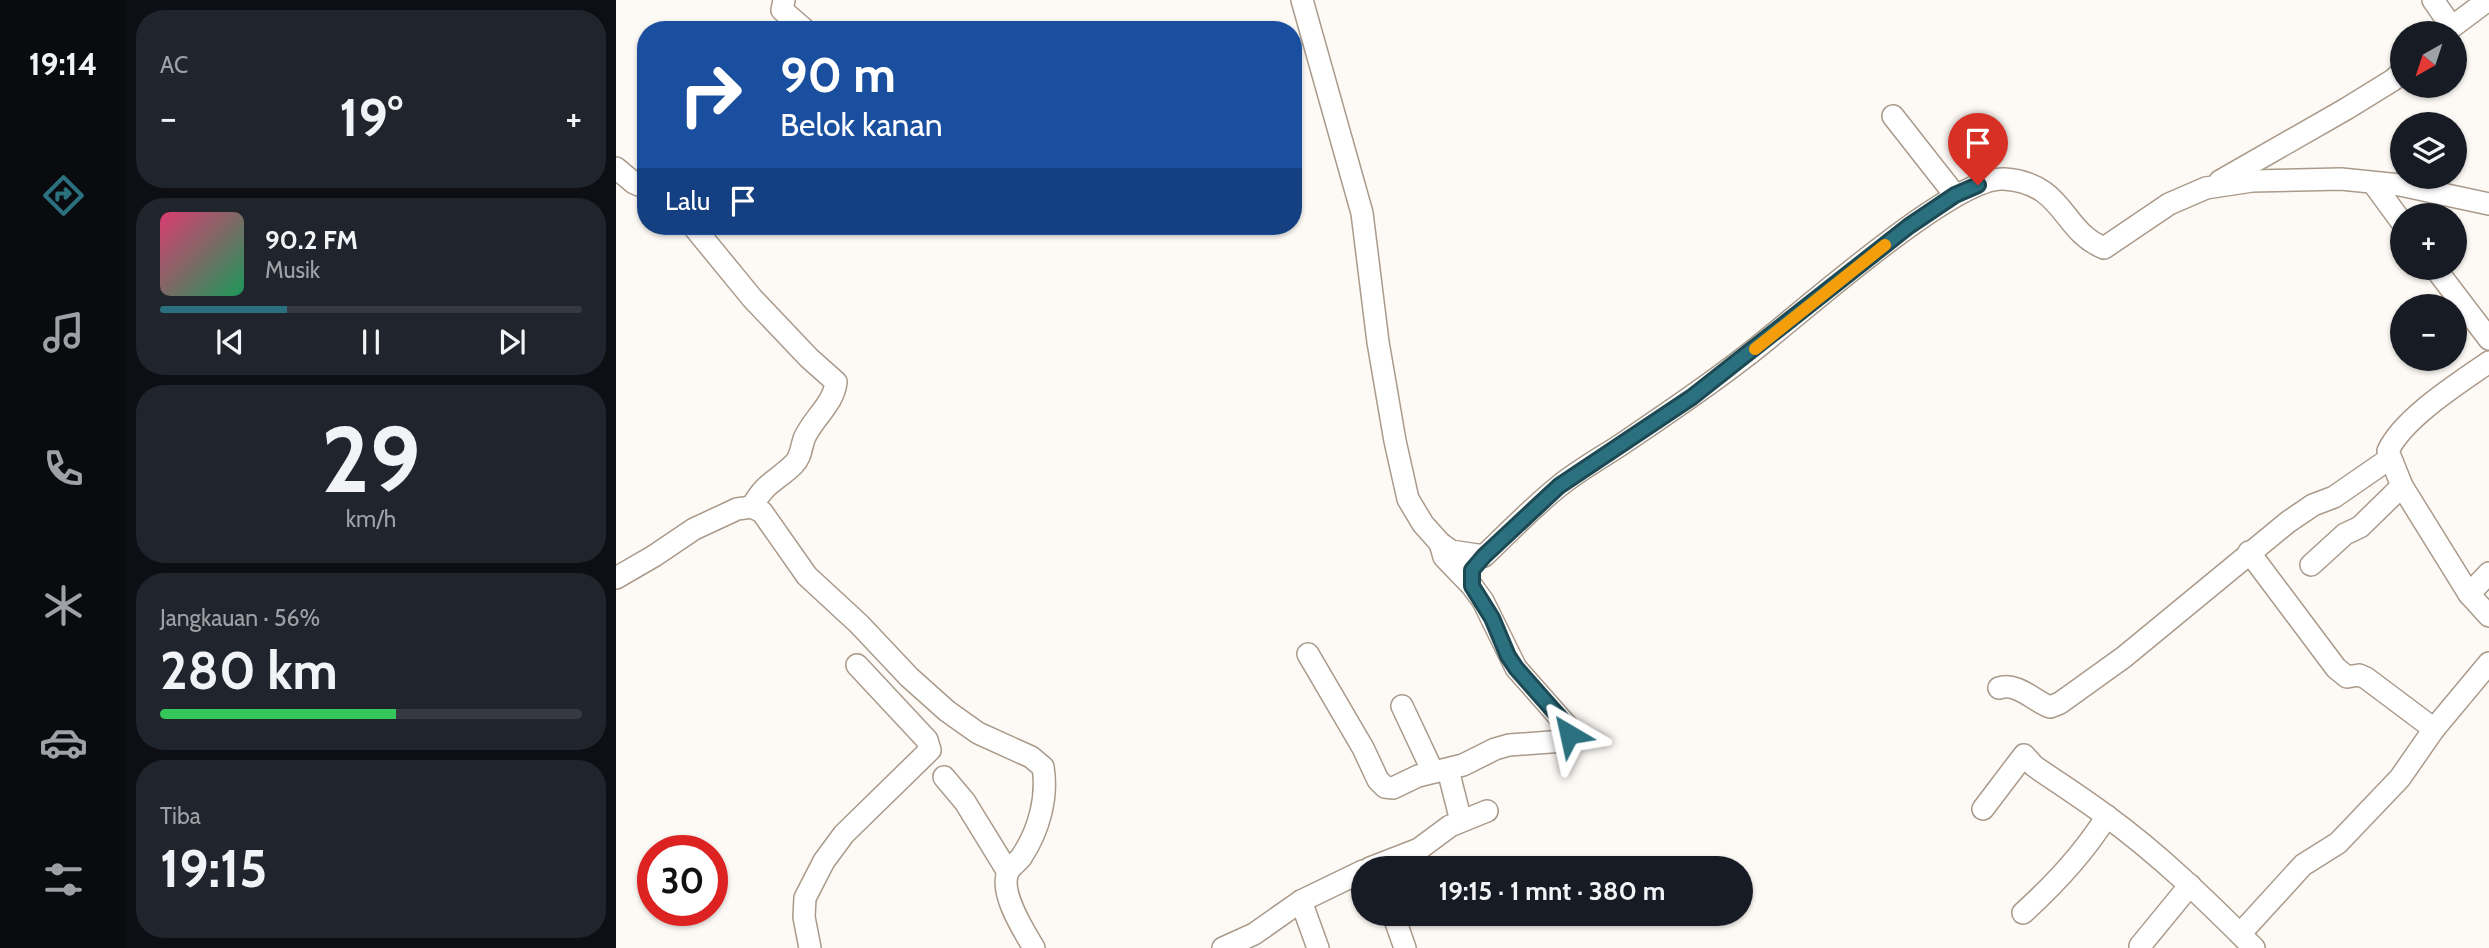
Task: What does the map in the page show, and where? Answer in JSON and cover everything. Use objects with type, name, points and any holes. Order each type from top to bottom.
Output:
[{"type":"street","points":[[784,0],[782,10],[795,21]]},
{"type":"street","points":[[1302,0],[1362,213],[1378,342],[1408,499],[1423,524],[1440,543],[1451,551],[1484,556]]},
{"type":"street","points":[[2433,0],[2443,21]]},
{"type":"street","points":[[2458,21],[2488,0]]},
{"type":"street","points":[[1472,586],[1472,570],[1484,556],[1559,486],[1692,397],[1909,226],[1955,195],[2001,178],[2038,187],[2052,197],[2090,243],[2104,248],[2169,204],[2206,188],[2390,82]]},
{"type":"street","points":[[1892,116],[1955,195]]},
{"type":"street","points":[[616,168],[637,184]]},
{"type":"street","points":[[2206,188],[2252,181],[2341,179],[2400,185],[2489,204]]},
{"type":"street","points":[[2373,183],[2390,207]]},
{"type":"street","points":[[700,235],[751,299],[836,382],[835,389],[805,438],[800,456],[795,463],[772,479],[758,494],[752,507]]},
{"type":"street","points":[[2444,280],[2489,339]]},
{"type":"street","points":[[2489,362],[2440,397],[2399,433],[2388,451],[2402,486],[2469,594],[2489,616]]},
{"type":"street","points":[[1999,688],[2006,686],[2021,690],[2037,702],[2050,707],[2060,704],[2124,657],[2294,517],[2333,497],[2389,459]]},
{"type":"street","points":[[2311,565],[2345,534],[2360,527],[2402,486]]},
{"type":"street","points":[[616,578],[694,528],[737,509],[752,507],[762,512],[807,576],[947,711],[978,733],[1031,757],[1043,767],[1045,780],[1042,807],[1035,833],[1021,857],[1008,872]]},
{"type":"street","points":[[1308,653],[1363,748],[1378,780],[1385,786],[1393,788],[1404,782],[1444,774],[1509,745],[1564,741],[1569,734],[1568,727],[1516,668],[1492,618],[1472,586],[1444,557],[1440,543]]},
{"type":"street","points":[[2249,552],[2336,668],[2347,677],[2358,675],[2366,678],[2434,729]]},
{"type":"street","points":[[2469,594],[2489,573]]},
{"type":"street","points":[[1983,809],[2024,755],[2034,766],[2107,816],[2190,885],[2247,941],[2303,865],[2338,843],[2400,778],[2434,729],[2489,663]]},
{"type":"street","points":[[810,948],[804,917],[805,898],[824,861],[844,834],[930,750],[927,740],[857,665]]},
{"type":"street","points":[[1402,706],[1444,774],[1461,820]]},
{"type":"street","points":[[944,777],[965,802],[1008,872],[1008,890],[1013,909],[1019,925],[1034,948]]},
{"type":"street","points":[[1402,856],[1419,849],[1461,820],[1487,811]]},
{"type":"street","points":[[2023,913],[2065,873],[2107,816]]},
{"type":"street","points":[[1223,948],[1254,934],[1301,901],[1351,878]]},
{"type":"street","points":[[2140,946],[2190,885]]},
{"type":"street","points":[[1301,901],[1318,948]]},
{"type":"street","points":[[1397,926],[1405,948]]},
{"type":"slow traffic","points":[[1755,349],[1885,245]]},
{"type":"route","points":[[1569,734],[1568,727],[1508,656],[1492,618],[1472,586],[1472,570],[1559,486],[1692,397],[1909,226],[1955,195],[1978,185]]}]
